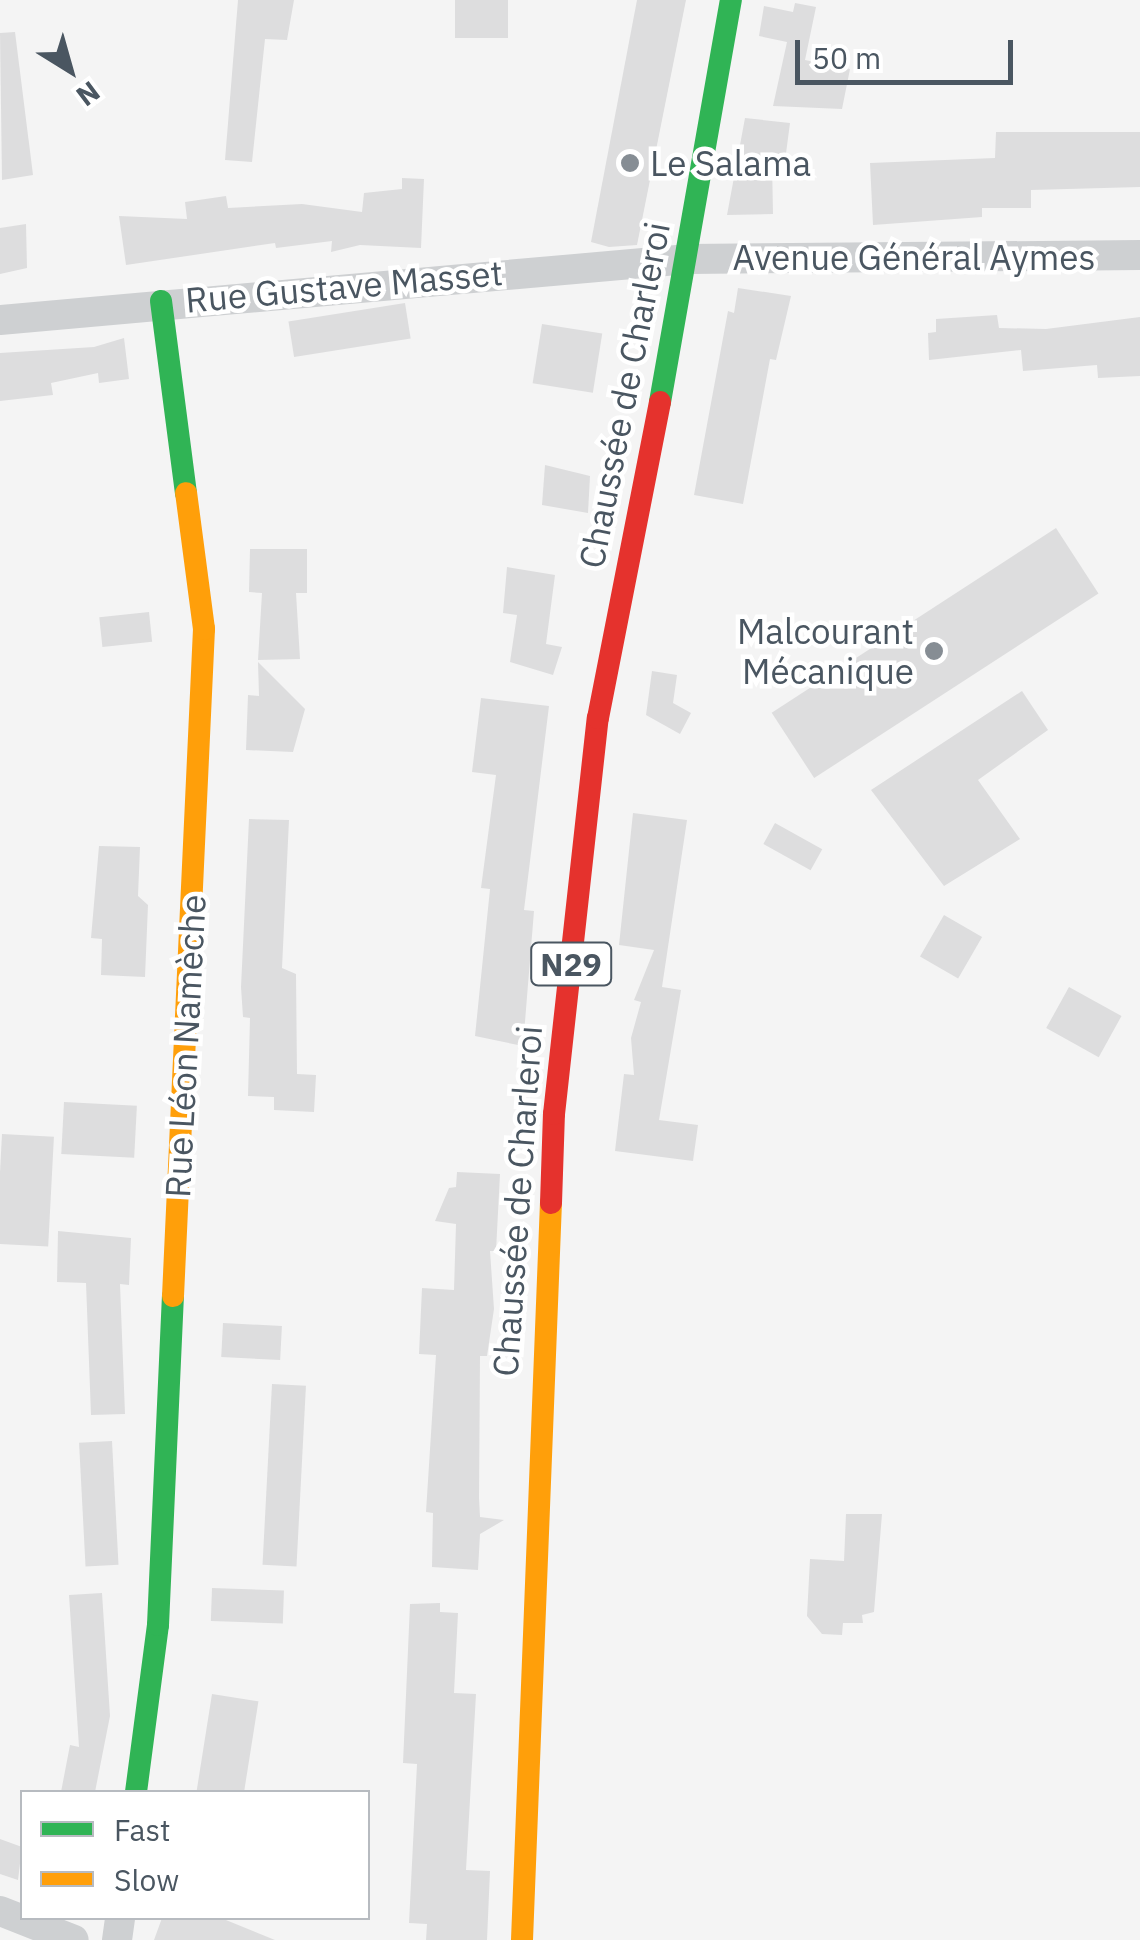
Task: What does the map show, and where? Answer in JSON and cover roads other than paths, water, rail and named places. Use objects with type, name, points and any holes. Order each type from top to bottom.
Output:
[{"type":"main road","name":"Chaussée de Charleroi","points":[[522,1940],[554,1114],[598,718],[688,258],[730,0]]},
{"type":"main road","name":"Rue Léon Namèche","points":[[136,1790],[158,1626],[204,629],[161,302]]},
{"type":"street","name":"Avenue Général Aymes","points":[[688,258],[1140,255]]},
{"type":"street","name":"Rue Gustave Masset","points":[[0,320],[161,302],[688,258]]},
{"type":"street","points":[[21,1920],[74,1940]]},
{"type":"place","name":"Le Salama","points":[[630,163]]},
{"type":"place","name":"Malcourant Mécanique","points":[[934,651]]}]
